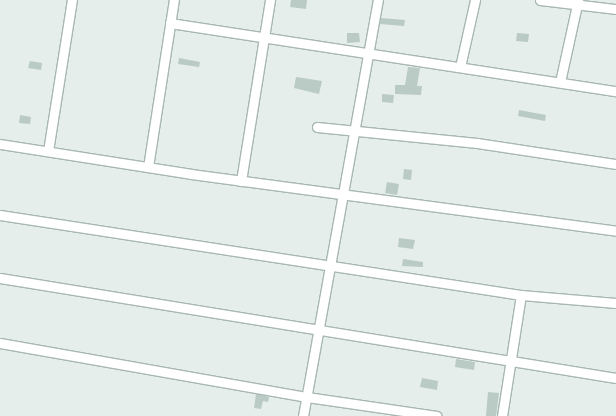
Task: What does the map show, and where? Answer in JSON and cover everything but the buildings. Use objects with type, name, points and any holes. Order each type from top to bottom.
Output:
[{"type":"street","points":[[48,151],[72,0]]},
{"type":"street","points":[[148,167],[174,0]]},
{"type":"street","points":[[241,180],[270,0]]},
{"type":"street","points":[[303,416],[378,0]]},
{"type":"street","points":[[460,67],[475,0]]},
{"type":"street","points":[[540,0],[578,2],[616,9]]},
{"type":"street","points":[[560,82],[578,2]]},
{"type":"street","points":[[170,23],[616,91]]},
{"type":"street","points":[[317,127],[477,143],[616,164]]},
{"type":"street","points":[[0,144],[148,167],[616,231]]},
{"type":"street","points":[[0,215],[521,295],[616,303]]},
{"type":"street","points":[[0,278],[616,378]]},
{"type":"street","points":[[502,416],[521,295]]},
{"type":"street","points":[[0,343],[307,397],[437,416]]}]
